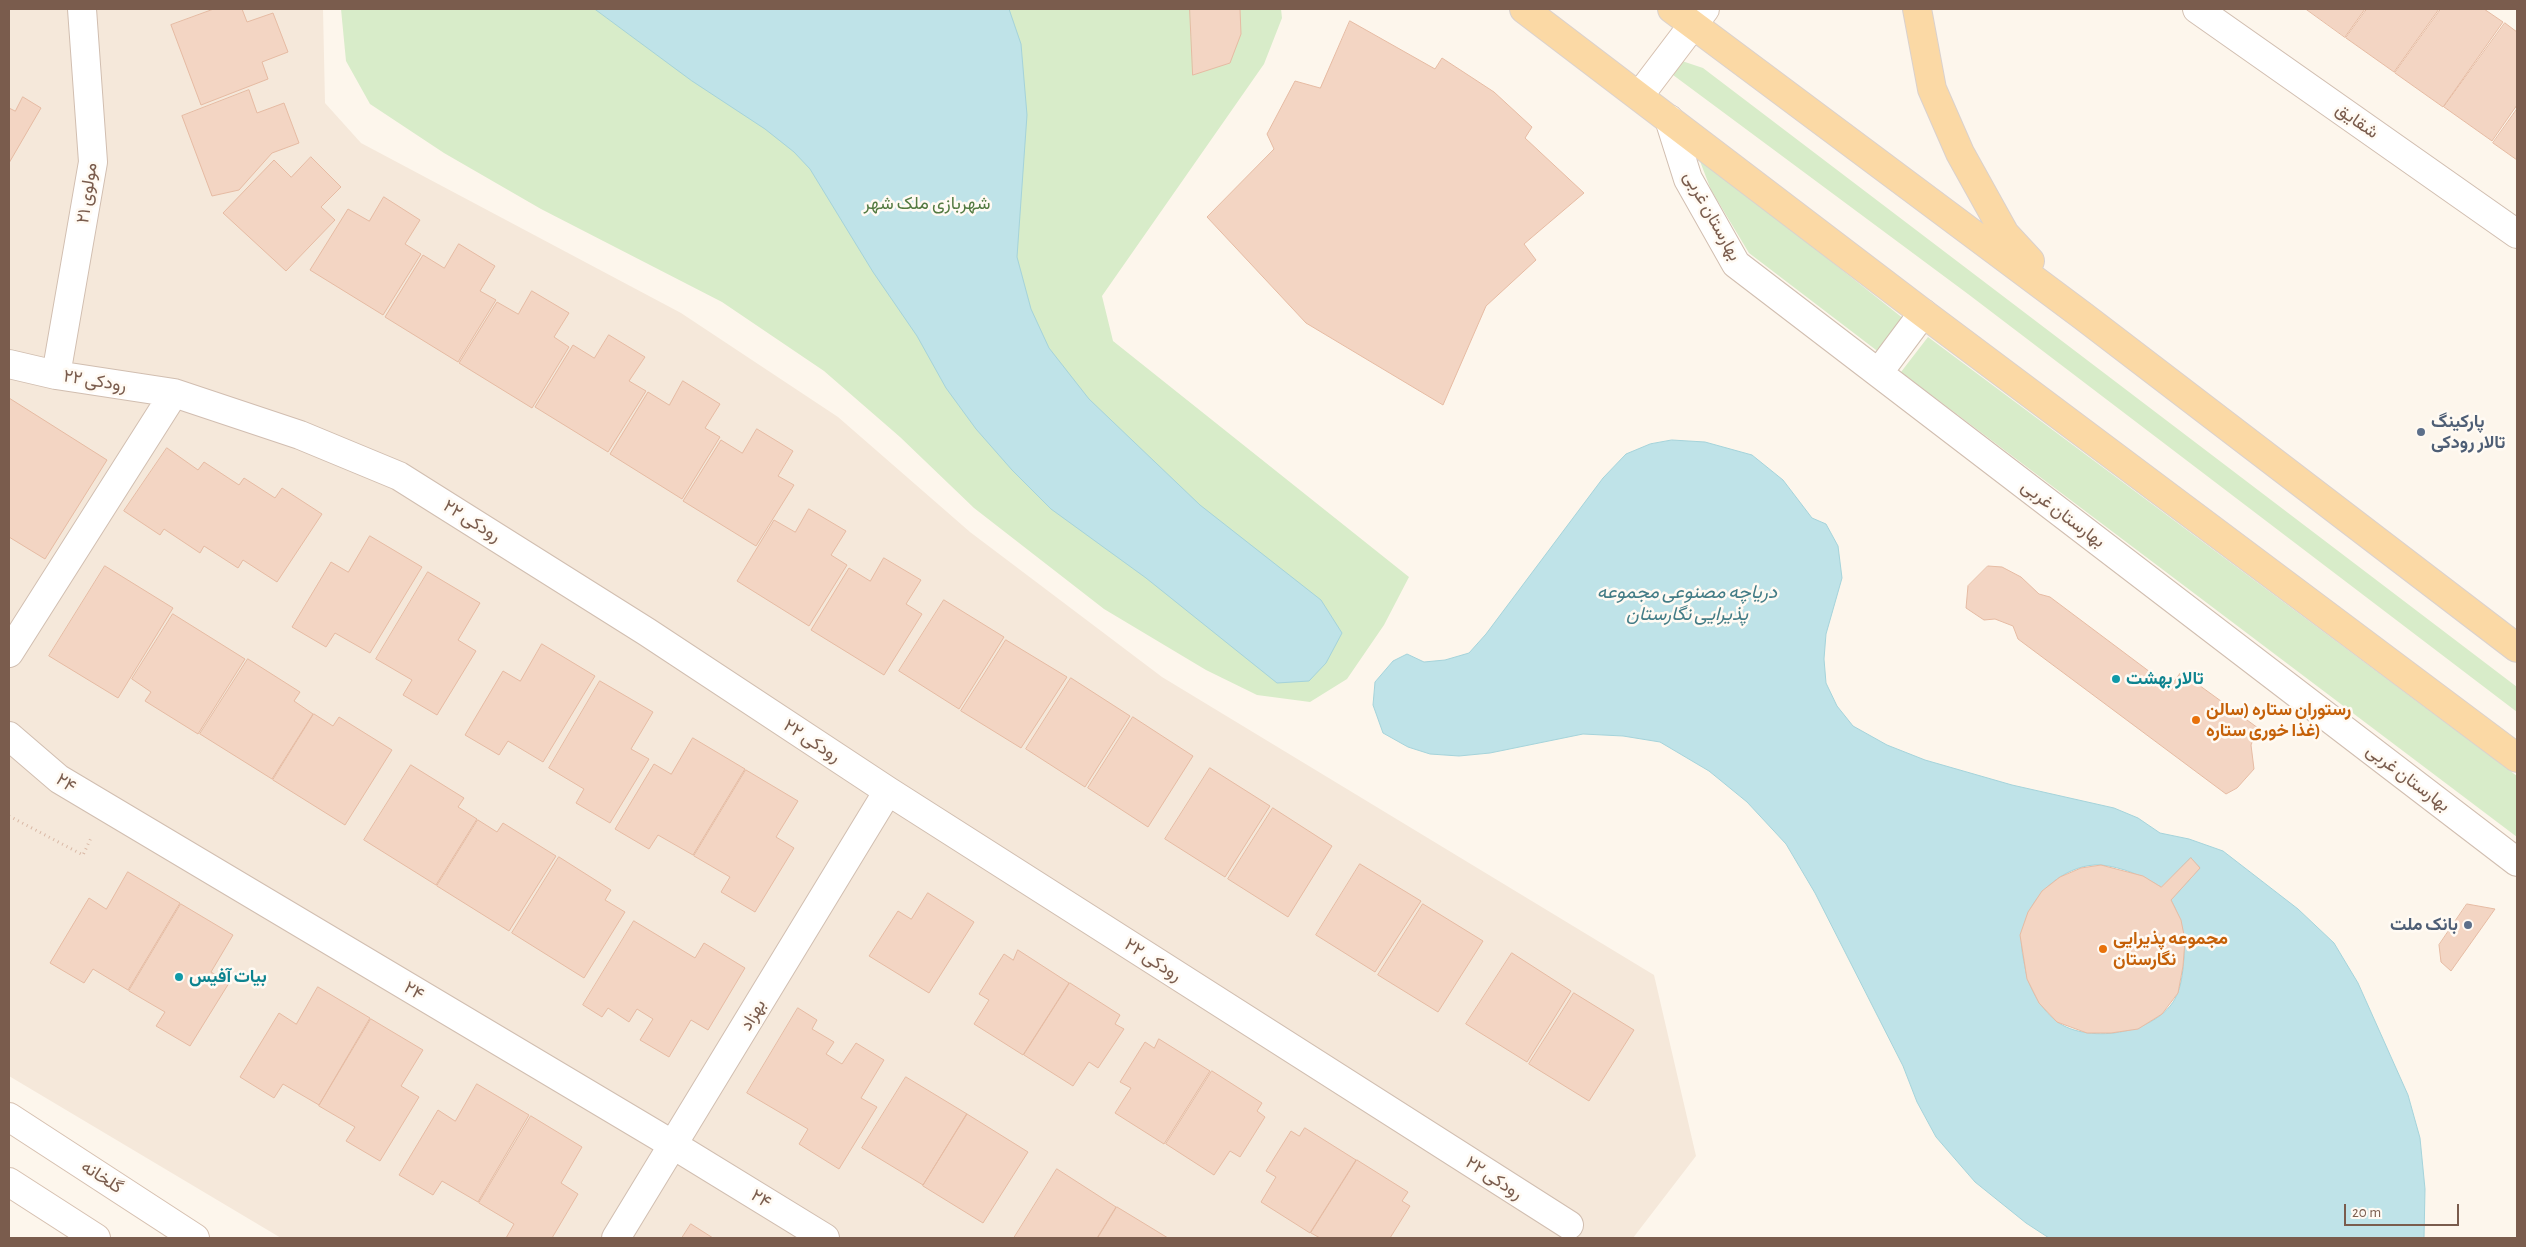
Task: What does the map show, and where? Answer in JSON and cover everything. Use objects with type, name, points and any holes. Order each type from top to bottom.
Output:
[{"type":"main road","points":[[1917,9],[1932,89],[1960,153],[2005,234],[2083,316]]},
{"type":"main road","name":"بهارستان غربی","points":[[1534,12],[1639,96],[1923,313],[2517,758]]},
{"type":"main road","points":[[1690,14],[2517,648]]},
{"type":"street","name":"مولوی ۲۱","points":[[56,376],[93,162],[82,9]]},
{"type":"street","name":"شقایق","points":[[2197,9],[2517,234]]},
{"type":"street","points":[[1639,96],[1690,14]]},
{"type":"street","name":"بهارستان غربی","points":[[1669,119],[1688,179],[1736,264],[2517,862]]},
{"type":"street","points":[[1879,372],[1923,313]]},
{"type":"street","name":"رودکی ۲۲","points":[[9,364],[56,376],[174,393],[300,435],[399,476],[647,632],[888,791],[1569,1225]]},
{"type":"street","points":[[9,654],[174,393]]},
{"type":"street","name":"۲۴","points":[[9,736],[59,779],[675,1146],[825,1238]]},
{"type":"street","name":"بهزاد","points":[[616,1238],[675,1146],[888,791]]},
{"type":"street","name":"گلخانه","points":[[9,1117],[195,1238]]},
{"type":"street","points":[[9,1182],[96,1238]]},
{"type":"path","points":[[9,816],[83,855],[106,807]]},
{"type":"shaded area","points":[[9,9],[323,9],[325,103],[361,143],[681,313],[838,417],[970,532],[1162,677],[1654,975],[1696,1156],[1633,1238],[281,1238],[9,1076]]},
{"type":"green space","name":"شهربازی ملک شهر","points":[[341,9],[1281,9],[1282,18],[1264,64],[1102,296],[1113,341],[1409,577],[1384,625],[1347,679],[1310,702],[1257,695],[1206,670],[1104,609],[974,508],[900,437],[824,371],[722,302],[541,209],[444,153],[370,104],[346,61]]},
{"type":"green space","points":[[1679,60],[1703,68],[2517,687],[2517,712],[1968,294],[1669,72]]},
{"type":"green space","points":[[1698,156],[1904,319],[1880,353],[1749,253],[1711,190]]},
{"type":"green space","points":[[1928,337],[2517,776],[2517,837],[1901,372]]},
{"type":"water","points":[[595,9],[1009,9],[1021,44],[1027,115],[1017,257],[1031,309],[1049,348],[1089,399],[1200,505],[1321,600],[1342,633],[1326,663],[1309,681],[1277,683],[1146,578],[1051,509],[1012,470],[976,429],[946,388],[917,336],[873,272],[810,169],[794,152],[765,129],[692,81]]},
{"type":"water","name":"دریاچه مصنوعی مجموعه پذیرایی نگارستان","points":[[1672,440],[1705,442],[1752,455],[1783,480],[1812,518],[1826,524],[1838,546],[1842,578],[1826,634],[1824,659],[1826,683],[1837,706],[1853,726],[1887,745],[1925,760],[2012,785],[2114,808],[2138,818],[2160,833],[2189,839],[2223,851],[2298,909],[2334,943],[2358,983],[2408,1095],[2420,1138],[2425,1189],[2424,1238],[2049,1238],[2026,1223],[1975,1182],[1936,1137],[1917,1102],[1903,1066],[1815,893],[1786,844],[1747,802],[1709,771],[1660,742],[1623,736],[1583,734],[1490,753],[1459,756],[1430,754],[1408,747],[1383,733],[1373,705],[1375,682],[1393,661],[1407,654],[1424,662],[1445,660],[1469,653],[1486,634],[1603,478],[1626,454],[1650,444]],"holes":[[[2191,858],[2200,868],[2171,900],[2180,921],[2184,950],[2180,984],[2170,1006],[2158,1017],[2142,1026],[2105,1034],[2087,1033],[2070,1029],[2050,1016],[2040,1003],[2029,982],[2021,943],[2022,932],[2031,908],[2037,898],[2055,880],[2077,869],[2101,865],[2124,870],[2161,887]]]},
{"type":"building","points":[[214,9],[242,9],[247,22],[273,13],[288,52],[262,62],[268,79],[201,105],[171,25]]},
{"type":"building","points":[[1190,9],[1240,9],[1241,34],[1230,63],[1193,75]]},
{"type":"building","points":[[2306,9],[2365,9],[2345,37]]},
{"type":"building","points":[[2367,9],[2439,9],[2394,72],[2346,38]]},
{"type":"building","points":[[2441,9],[2484,9],[2503,22],[2443,107],[2395,73]]},
{"type":"building","points":[[1350,21],[1435,69],[1442,58],[1494,92],[1532,127],[1525,138],[1584,193],[1524,244],[1536,260],[1486,306],[1443,405],[1306,323],[1207,217],[1274,149],[1267,134],[1295,81],[1320,88]]},
{"type":"building","points":[[2505,23],[2517,32],[2517,105],[2492,141],[2444,107]]},
{"type":"building","points":[[249,90],[257,113],[284,103],[299,143],[272,153],[239,190],[212,196],[182,116]]},
{"type":"building","points":[[23,97],[41,108],[9,163],[9,108],[15,111]]},
{"type":"building","points":[[2517,109],[2517,160],[2493,143]]},
{"type":"building","points":[[311,157],[341,187],[321,207],[335,220],[286,271],[223,213],[274,160],[291,177]]},
{"type":"building","points":[[384,197],[420,220],[405,244],[421,254],[383,315],[310,270],[348,209],[369,221]]},
{"type":"building","points":[[459,244],[495,266],[480,291],[496,300],[458,362],[385,317],[423,255],[444,268]]},
{"type":"building","points":[[532,291],[569,313],[554,337],[569,347],[532,408],[459,363],[497,302],[518,314]]},
{"type":"building","points":[[609,335],[645,357],[629,381],[646,391],[608,452],[535,407],[573,345],[594,358]]},
{"type":"building","points":[[683,381],[720,404],[705,428],[720,437],[682,499],[610,454],[648,392],[669,405]]},
{"type":"building","points":[[9,398],[107,460],[45,559],[9,537]]},
{"type":"building","points":[[757,429],[793,451],[778,476],[794,485],[756,546],[683,501],[721,440],[742,453]]},
{"type":"building","points":[[167,448],[198,470],[204,462],[239,485],[244,478],[275,498],[282,488],[322,514],[277,582],[243,560],[238,568],[204,546],[200,553],[164,529],[160,535],[124,511]]},
{"type":"building","points":[[809,509],[846,531],[831,555],[847,565],[809,626],[737,581],[774,520],[795,532]]},
{"type":"building","points":[[370,536],[422,567],[370,653],[335,633],[326,647],[292,627],[331,562],[348,572]]},
{"type":"building","points":[[884,558],[921,580],[906,604],[922,614],[884,675],[811,630],[849,568],[870,581]]},
{"type":"building","points":[[105,566],[173,608],[118,698],[49,656]]},
{"type":"building","name":"تالار بهشت","points":[[1988,566],[2002,567],[2021,577],[2039,594],[2050,597],[2170,687],[2181,672],[2258,728],[2251,745],[2254,769],[2237,788],[2226,794],[2018,639],[2013,626],[1995,619],[1984,620],[1966,608],[1968,586]]},
{"type":"building","points":[[428,572],[480,603],[458,640],[476,651],[437,715],[403,695],[412,680],[376,659]]},
{"type":"building","points":[[944,600],[1004,637],[959,709],[899,671]]},
{"type":"building","points":[[173,614],[245,659],[198,734],[145,701],[151,692],[132,679]]},
{"type":"building","points":[[1006,640],[1067,677],[1021,748],[961,711]]},
{"type":"building","points":[[542,644],[595,676],[543,762],[508,741],[499,755],[465,735],[503,671],[520,681]]},
{"type":"building","points":[[248,659],[300,692],[294,701],[313,714],[272,779],[200,734]]},
{"type":"building","points":[[1071,678],[1130,716],[1085,787],[1026,749]]},
{"type":"building","points":[[600,681],[653,712],[631,749],[649,759],[610,823],[576,803],[584,789],[549,768]]},
{"type":"building","points":[[314,714],[333,726],[339,717],[392,750],[345,825],[273,780]]},
{"type":"building","points":[[1133,717],[1193,756],[1148,827],[1088,788]]},
{"type":"building","points":[[693,738],[745,769],[693,855],[658,835],[649,849],[615,829],[654,764],[671,774]]},
{"type":"building","points":[[411,765],[464,798],[458,807],[477,819],[436,885],[364,840]]},
{"type":"building","points":[[1210,768],[1270,806],[1225,877],[1165,839]]},
{"type":"building","points":[[746,770],[798,801],[776,837],[794,848],[755,912],[721,892],[730,877],[694,856]]},
{"type":"building","points":[[1273,808],[1332,846],[1288,917],[1228,879]]},
{"type":"building","points":[[478,820],[497,832],[503,823],[556,856],[509,931],[437,886]]},
{"type":"building","points":[[559,857],[611,890],[605,900],[625,912],[584,978],[512,933]]},
{"type":"building","name":"مجموعه پذیرایی نگارستان","points":[[2191,858],[2200,868],[2171,900],[2181,920],[2185,940],[2183,966],[2178,993],[2162,1014],[2138,1029],[2111,1033],[2087,1033],[2057,1022],[2039,1003],[2027,979],[2020,935],[2028,912],[2042,891],[2060,877],[2081,868],[2101,865],[2143,876],[2161,887]]},
{"type":"building","points":[[1360,864],[1421,901],[1375,972],[1316,935]]},
{"type":"building","points":[[128,872],[180,903],[128,990],[93,969],[84,983],[50,963],[89,898],[106,909]]},
{"type":"building","points":[[928,893],[974,922],[929,993],[869,956],[898,911],[911,919]]},
{"type":"building","name":"بیات آفیس","points":[[181,904],[233,935],[211,972],[229,983],[190,1046],[156,1026],[165,1012],[129,991]]},
{"type":"building","points":[[1423,904],[1483,941],[1438,1012],[1378,975]]},
{"type":"building","name":"بانک ملت","points":[[2467,904],[2495,909],[2451,971],[2441,962],[2439,945]]},
{"type":"building","points":[[634,921],[695,958],[704,943],[745,968],[708,1030],[691,1020],[669,1057],[640,1040],[653,1019],[637,1009],[629,1022],[608,1008],[602,1017],[583,1005]]},
{"type":"building","points":[[1018,950],[1069,983],[1023,1055],[974,1024],[989,1000],[979,994],[1004,954],[1013,960]]},
{"type":"building","points":[[1512,953],[1571,991],[1527,1062],[1466,1024]]},
{"type":"building","points":[[1070,983],[1120,1015],[1115,1024],[1124,1029],[1098,1068],[1089,1062],[1073,1086],[1024,1055]]},
{"type":"building","points":[[318,987],[370,1018],[319,1105],[283,1084],[274,1098],[240,1077],[279,1013],[296,1024]]},
{"type":"building","points":[[1574,993],[1634,1030],[1589,1101],[1529,1064]]},
{"type":"building","points":[[798,1008],[817,1020],[812,1029],[834,1042],[826,1054],[842,1064],[856,1043],[884,1060],[861,1098],[877,1107],[839,1169],[799,1144],[808,1129],[747,1093]]},
{"type":"building","points":[[371,1019],[423,1050],[401,1086],[419,1097],[380,1161],[346,1141],[355,1127],[319,1106]]},
{"type":"building","points":[[1159,1039],[1210,1071],[1164,1144],[1115,1113],[1131,1088],[1120,1082],[1145,1042],[1154,1048]]},
{"type":"building","points":[[1212,1071],[1262,1103],[1257,1111],[1265,1117],[1240,1157],[1230,1151],[1214,1175],[1166,1144]]},
{"type":"building","points":[[906,1077],[967,1114],[923,1185],[862,1148]]},
{"type":"building","points":[[477,1084],[529,1115],[478,1202],[442,1181],[433,1195],[399,1175],[438,1110],[455,1121]]},
{"type":"building","points":[[967,1114],[1028,1152],[983,1223],[923,1186]]},
{"type":"building","points":[[531,1116],[582,1147],[561,1183],[578,1194],[552,1238],[506,1238],[514,1224],[479,1203]]},
{"type":"building","points":[[1305,1128],[1356,1160],[1310,1233],[1261,1202],[1276,1177],[1266,1171],[1291,1131],[1299,1136]]},
{"type":"building","points":[[1357,1160],[1408,1192],[1402,1201],[1410,1206],[1390,1238],[1320,1238],[1311,1233]]},
{"type":"building","points":[[1057,1169],[1116,1207],[1097,1238],[1014,1238]]},
{"type":"building","points":[[1117,1207],[1168,1238],[1098,1238]]},
{"type":"building","points":[[691,1224],[713,1238],[682,1238]]},
{"type":"place","name":"پارکینگ تالار رودکی","points":[[2421,432]]},
{"type":"place","name":"تالار بهشت","points":[[2116,679]]},
{"type":"place","name":"رستوران ستاره (سالن غذا خوری ستاره)","points":[[2196,720]]},
{"type":"place","name":"بانک ملت","points":[[2468,925]]},
{"type":"place","name":"مجموعه پذیرایی نگارستان","points":[[2103,949]]},
{"type":"place","name":"بیات آفیس","points":[[179,977]]}]
